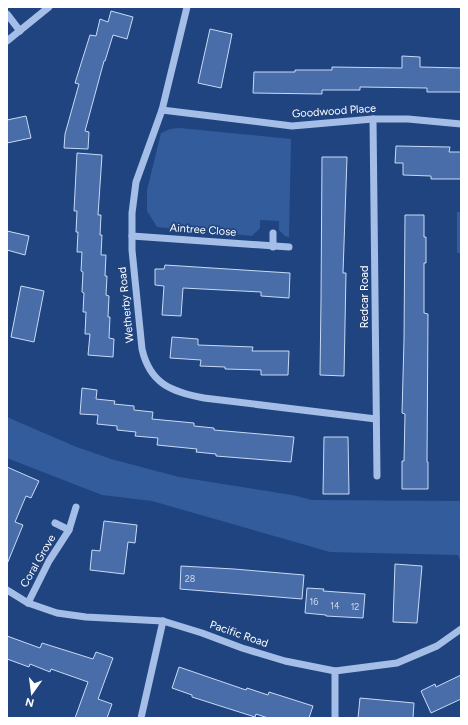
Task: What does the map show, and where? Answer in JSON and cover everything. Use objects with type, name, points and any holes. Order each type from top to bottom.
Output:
[{"type":"street","points":[[7,41],[49,7]]},
{"type":"street","name":"Wetherby Road","points":[[188,7],[162,110],[136,182],[132,213],[132,250],[142,350],[145,363],[150,372],[160,382],[188,395],[376,419]]},
{"type":"street","points":[[7,14],[20,30]]},
{"type":"street","name":"Goodwood Place","points":[[162,110],[292,126],[374,119],[408,119],[461,124]]},
{"type":"street","name":"Redcar Road","points":[[374,119],[377,476]]},
{"type":"street","points":[[273,233],[273,247]]},
{"type":"street","name":"Aintree Close","points":[[132,236],[289,247]]},
{"type":"street","name":"Coral Grove","points":[[28,603],[49,562],[69,530],[76,507]]},
{"type":"street","name":"Coral Grove","points":[[55,523],[69,530]]},
{"type":"street","name":"Pacific Road","points":[[7,590],[28,603],[56,612],[86,617],[164,621],[285,661],[336,671],[398,663],[437,646],[461,629]]},
{"type":"street","points":[[141,718],[164,621]]},
{"type":"street","points":[[335,718],[336,671]]},
{"type":"shaded area","points":[[179,128],[291,139],[289,237],[285,236],[279,230],[279,221],[260,220],[260,228],[252,236],[157,227],[147,211],[147,190],[161,133],[170,129]]},
{"type":"shaded area","points":[[457,212],[461,212],[461,253],[457,253]]},
{"type":"shaded area","points":[[7,417],[74,446],[111,459],[179,477],[292,495],[312,500],[461,501],[461,562],[458,555],[330,552],[152,501],[102,495],[7,458]]},
{"type":"building","points":[[111,11],[133,17],[127,39],[113,35],[104,61],[85,131],[89,132],[88,149],[64,148],[65,134],[79,84],[75,83],[90,35],[96,36],[100,19],[108,22]]},
{"type":"building","points":[[210,29],[232,34],[221,88],[198,83]]},
{"type":"building","points":[[402,56],[420,57],[420,67],[461,68],[461,92],[427,92],[427,88],[360,87],[360,90],[322,90],[322,94],[253,93],[254,72],[332,70],[332,67],[402,68]]},
{"type":"building","points":[[26,116],[31,138],[7,143],[7,120]]},
{"type":"building","points":[[396,146],[450,147],[449,152],[461,152],[461,179],[431,179],[431,176],[403,175],[403,163],[395,163]]},
{"type":"building","points":[[77,153],[102,155],[98,215],[101,215],[101,255],[106,255],[106,295],[109,296],[109,338],[114,339],[113,357],[88,355],[90,334],[85,334],[86,312],[83,312],[83,272],[81,271],[82,252],[77,252],[77,211],[74,211]]},
{"type":"building","points":[[322,157],[347,157],[343,273],[346,273],[344,376],[320,375]]},
{"type":"building","points":[[405,215],[424,215],[424,237],[426,237],[426,263],[424,263],[424,313],[428,314],[428,489],[402,489],[405,414],[402,413]]},
{"type":"building","points":[[7,231],[29,236],[25,255],[7,250]]},
{"type":"building","points":[[165,265],[290,273],[289,298],[261,296],[261,292],[183,288],[181,316],[162,315],[164,286],[155,285],[155,269],[164,269]]},
{"type":"building","points":[[21,286],[44,291],[34,342],[11,337]]},
{"type":"building","points":[[172,337],[198,339],[198,345],[253,347],[252,351],[289,351],[288,375],[261,375],[261,370],[225,369],[225,367],[200,366],[201,360],[170,358]]},
{"type":"building","points":[[82,388],[97,390],[96,399],[115,401],[114,404],[134,406],[134,410],[153,412],[152,419],[194,423],[194,426],[214,428],[214,430],[294,437],[291,462],[216,456],[216,454],[196,452],[197,449],[157,445],[158,438],[135,436],[136,432],[117,430],[117,426],[97,424],[98,415],[80,414]]},
{"type":"building","points":[[324,437],[348,437],[349,494],[323,494]]},
{"type":"building","points":[[7,467],[39,481],[31,498],[26,496],[15,522],[23,525],[7,564]]},
{"type":"building","points":[[104,521],[137,525],[135,543],[128,542],[124,574],[90,570],[92,550],[100,551]]},
{"type":"building","points":[[395,564],[422,566],[417,623],[393,622]]},
{"type":"building","points":[[181,566],[304,575],[302,599],[180,589]]},
{"type":"building","points":[[307,588],[324,589],[323,591],[365,594],[363,618],[305,613]]},
{"type":"building","points":[[7,636],[40,648],[42,643],[93,659],[96,652],[113,658],[98,699],[112,704],[107,718],[75,718],[88,682],[51,669],[50,672],[30,664],[29,667],[7,659]]},
{"type":"building","points":[[179,667],[246,690],[247,688],[268,695],[269,692],[313,706],[309,718],[268,718],[256,714],[255,717],[192,697],[192,695],[172,688]]},
{"type":"building","points":[[461,675],[461,699],[431,713],[421,691],[435,684],[436,687]]},
{"type":"building","points":[[360,698],[414,703],[413,718],[358,718]]}]
